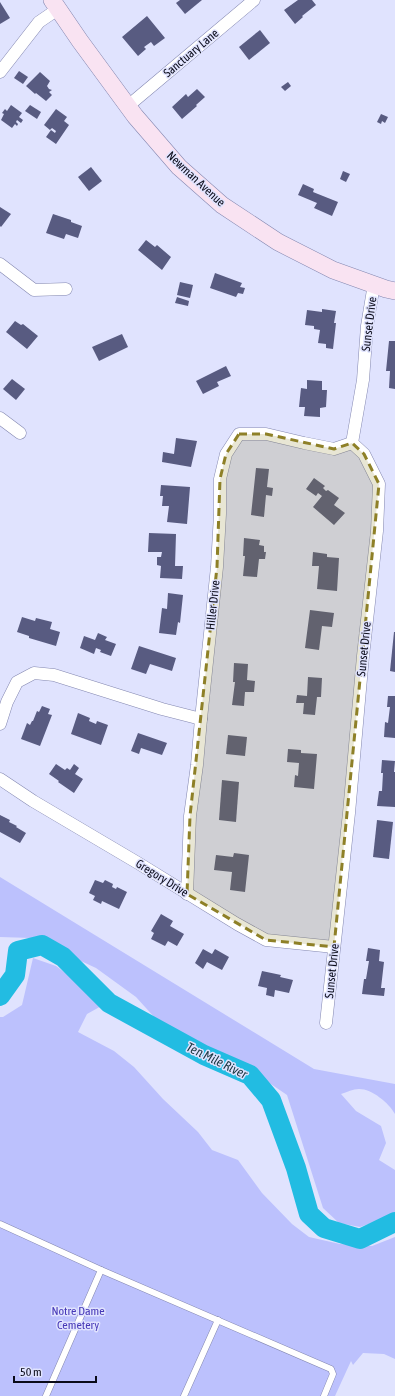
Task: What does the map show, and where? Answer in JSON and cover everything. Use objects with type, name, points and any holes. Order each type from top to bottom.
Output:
[{"type":"main road","name":"Newman Avenue","points":[[55,5],[128,106],[179,167],[222,205],[278,242],[333,270],[395,291]]},
{"type":"street","name":"Sanctuary Lane","points":[[128,106],[254,0]]},
{"type":"street","points":[[0,72],[39,22],[55,5]]},
{"type":"street","points":[[0,264],[34,290],[66,289]]},
{"type":"street","name":"Sunset Drive","points":[[326,1023],[349,813],[363,656],[377,531],[379,484],[364,454],[352,443],[363,380],[366,326],[374,284]]},
{"type":"street","points":[[0,418],[20,433]]},
{"type":"street","name":"Hiller Drive","points":[[187,894],[190,816],[197,765],[200,719],[217,567],[220,479],[226,454],[239,434],[266,434],[334,449],[352,443]]},
{"type":"street","points":[[0,724],[7,702],[17,682],[34,673],[54,675],[162,709],[200,719]]},
{"type":"street","name":"Gregory Drive","points":[[0,779],[33,801],[266,940],[334,947]]},
{"type":"lane","points":[[0,1224],[101,1270],[331,1369],[333,1374],[324,1396]]},
{"type":"lane","points":[[46,1396],[101,1270]]},
{"type":"lane","points":[[184,1396],[218,1320]]},
{"type":"highlighted area","points":[[239,434],[266,434],[334,449],[352,443],[364,454],[379,484],[334,947],[266,940],[187,894],[190,816],[217,567],[220,479],[226,454]]},
{"type":"green space","points":[[0,877],[314,1069],[395,1084],[395,1114],[380,1097],[369,1091],[357,1089],[341,1094],[356,1111],[381,1126],[386,1143],[379,1160],[395,1170],[395,1212],[388,1217],[360,1227],[339,1223],[323,1208],[287,1095],[237,1061],[165,1029],[136,997],[96,968],[31,938],[0,937]]},
{"type":"green space","name":"Notre Dame Cemetery","points":[[33,958],[56,966],[105,1004],[87,1014],[78,1032],[114,1051],[134,1067],[163,1099],[198,1132],[212,1150],[238,1160],[262,1193],[292,1224],[309,1237],[340,1244],[372,1246],[395,1237],[395,1359],[384,1354],[363,1353],[353,1365],[351,1361],[335,1396],[0,1396],[0,1017],[3,1017],[22,1005]]},
{"type":"building","points":[[180,0],[202,0],[185,14],[176,3]]},
{"type":"building","points":[[298,0],[312,0],[316,5],[302,16],[303,17],[295,24],[284,10]]},
{"type":"building","points":[[0,2],[10,18],[0,24]]},
{"type":"building","points":[[147,16],[165,38],[154,46],[151,42],[144,47],[146,49],[138,56],[122,37]]},
{"type":"building","points":[[260,30],[270,43],[249,60],[239,47]]},
{"type":"building","points":[[19,71],[28,77],[23,84],[14,78]]},
{"type":"building","points":[[40,72],[50,81],[47,86],[52,90],[49,92],[52,95],[46,101],[26,86]]},
{"type":"building","points":[[288,82],[291,86],[285,91],[281,87]]},
{"type":"building","points":[[197,89],[205,97],[182,119],[172,107],[186,94],[188,97]]},
{"type":"building","points":[[11,105],[22,113],[19,117],[23,120],[21,123],[17,120],[17,126],[15,124],[12,128],[1,120],[4,114],[2,113],[5,109],[7,111]]},
{"type":"building","points":[[30,105],[41,112],[37,119],[25,111]]},
{"type":"building","points":[[56,109],[67,117],[64,121],[69,125],[56,144],[46,137],[51,130],[55,133],[56,131],[52,128],[50,130],[44,125]]},
{"type":"building","points":[[381,114],[388,117],[385,123],[382,121],[381,124],[377,122]]},
{"type":"building","points":[[91,167],[102,181],[89,191],[78,177]]},
{"type":"building","points":[[343,171],[350,174],[346,182],[340,179]]},
{"type":"building","points":[[303,184],[314,189],[313,192],[338,202],[332,216],[314,208],[317,203],[298,195]]},
{"type":"building","points":[[0,207],[11,214],[1,227],[0,226]]},
{"type":"building","points":[[53,214],[71,220],[71,222],[82,226],[78,238],[66,234],[64,239],[46,233]]},
{"type":"building","points":[[146,240],[155,247],[157,245],[171,257],[162,270],[138,250]]},
{"type":"building","points":[[215,273],[242,283],[240,287],[245,288],[243,294],[238,293],[236,297],[210,288]]},
{"type":"building","points":[[180,282],[193,285],[190,298],[177,295]]},
{"type":"building","points":[[177,297],[189,301],[188,306],[175,303]]},
{"type":"building","points":[[322,309],[336,311],[333,349],[326,348],[326,344],[318,343],[320,330],[314,329],[314,326],[305,325],[307,310],[322,312]]},
{"type":"building","points":[[15,321],[21,325],[23,324],[38,336],[27,349],[6,332]]},
{"type":"building","points":[[122,334],[128,347],[99,361],[92,347]]},
{"type":"building","points":[[389,341],[395,341],[395,389],[389,388],[390,371],[386,371]]},
{"type":"building","points":[[226,366],[231,376],[217,382],[219,386],[203,394],[196,381]]},
{"type":"building","points":[[12,379],[25,389],[16,400],[3,389]]},
{"type":"building","points":[[307,380],[322,381],[322,390],[327,390],[326,407],[320,408],[320,417],[304,416],[305,407],[299,407],[301,388],[307,389]]},
{"type":"building","points":[[176,438],[197,441],[191,467],[162,462],[163,452],[174,454]]},
{"type":"building","points":[[256,468],[269,469],[267,487],[273,488],[272,496],[266,495],[264,517],[251,515]]},
{"type":"building","points":[[314,478],[325,486],[323,488],[326,491],[328,490],[339,498],[334,505],[345,513],[334,525],[313,507],[322,496],[318,493],[316,496],[306,489]]},
{"type":"building","points":[[161,485],[190,487],[187,524],[167,522],[169,506],[162,506],[163,496],[160,496]]},
{"type":"building","points":[[149,533],[176,534],[175,566],[183,566],[182,579],[160,578],[161,566],[157,565],[157,557],[161,557],[162,552],[148,552]]},
{"type":"building","points":[[244,538],[260,540],[259,545],[264,546],[264,552],[266,552],[265,559],[259,559],[257,577],[243,576],[245,556],[243,556]]},
{"type":"building","points":[[313,552],[327,554],[327,557],[339,558],[337,591],[317,589],[319,566],[312,566]]},
{"type":"building","points":[[168,593],[183,595],[180,623],[178,622],[176,635],[159,633],[162,608],[167,609]]},
{"type":"building","points":[[310,610],[334,613],[332,627],[322,626],[319,650],[305,648]]},
{"type":"building","points":[[22,617],[35,621],[36,618],[52,622],[50,629],[60,632],[56,646],[29,638],[29,636],[17,632]]},
{"type":"building","points":[[395,632],[395,672],[390,671]]},
{"type":"building","points":[[98,633],[107,637],[105,640],[116,644],[111,656],[100,652],[101,650],[96,648],[94,654],[80,648],[84,636],[95,640]]},
{"type":"building","points":[[139,646],[176,658],[172,671],[150,664],[146,674],[131,669]]},
{"type":"building","points":[[234,663],[248,664],[247,680],[255,681],[254,692],[245,692],[244,706],[232,705],[235,682],[233,682]]},
{"type":"building","points":[[308,677],[322,678],[321,697],[317,697],[315,715],[303,714],[304,703],[296,703],[297,695],[307,696]]},
{"type":"building","points":[[388,696],[395,696],[395,738],[384,737],[385,722],[388,723],[390,707],[387,707]]},
{"type":"building","points":[[42,706],[50,709],[48,714],[52,715],[40,746],[21,739],[27,723],[30,725],[37,711],[39,712]]},
{"type":"building","points":[[78,713],[90,718],[89,721],[96,724],[97,721],[108,725],[101,745],[71,734]]},
{"type":"building","points":[[138,733],[167,743],[162,755],[141,748],[139,754],[131,751]]},
{"type":"building","points":[[228,735],[247,737],[245,756],[226,754]]},
{"type":"building","points":[[288,749],[301,750],[301,753],[317,754],[314,789],[294,787],[295,775],[298,776],[299,763],[287,762]]},
{"type":"building","points":[[382,760],[395,761],[395,807],[377,806],[379,791],[382,791]]},
{"type":"building","points":[[56,764],[65,770],[67,768],[70,770],[74,764],[79,768],[75,774],[83,779],[74,793],[49,774]]},
{"type":"building","points":[[222,780],[239,782],[236,822],[219,820]]},
{"type":"building","points":[[0,815],[10,820],[9,822],[26,833],[20,843],[0,832]]},
{"type":"building","points":[[377,820],[393,822],[389,859],[373,857]]},
{"type":"building","points":[[234,853],[249,855],[245,892],[230,890],[232,872],[214,870],[216,855],[233,857]]},
{"type":"building","points":[[95,880],[103,883],[105,880],[113,884],[112,887],[116,889],[117,887],[127,892],[119,909],[102,901],[101,904],[93,900],[95,896],[89,893]]},
{"type":"building","points":[[161,914],[173,921],[170,926],[184,934],[177,946],[168,941],[165,946],[151,939],[154,933],[151,931]]},
{"type":"building","points":[[368,948],[380,950],[379,961],[384,962],[381,988],[385,988],[384,996],[362,994],[369,961],[366,961]]},
{"type":"building","points":[[203,949],[212,954],[215,949],[229,957],[222,970],[207,962],[203,969],[195,963]]},
{"type":"building","points":[[262,971],[281,975],[280,977],[293,980],[289,993],[275,990],[274,997],[266,995],[267,988],[258,986]]},
{"type":"waterway","name":"Ten Mile River","points":[[0,996],[15,975],[18,951],[42,945],[63,957],[109,1003],[204,1055],[250,1075],[271,1100],[296,1168],[309,1214],[324,1228],[360,1239],[395,1222]]}]
